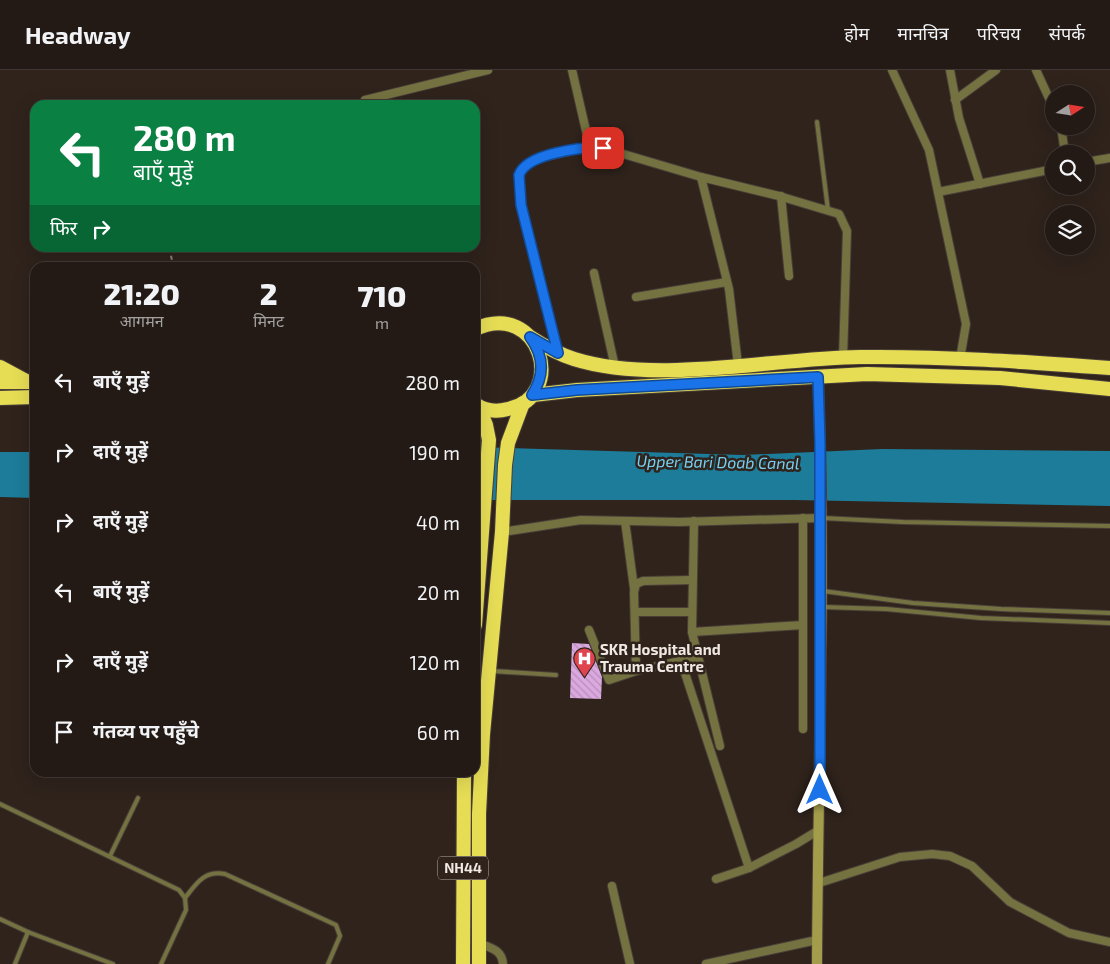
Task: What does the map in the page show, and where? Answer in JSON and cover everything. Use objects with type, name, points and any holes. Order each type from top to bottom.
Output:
[{"type":"highway","points":[[480,328],[497,323],[509,324],[521,329],[530,337],[558,353],[586,362],[615,367],[694,368],[842,358],[960,359],[1108,366]]},
{"type":"highway","name":"NH44","points":[[480,964],[480,788],[508,443],[541,376],[542,365],[536,345],[530,337]]},
{"type":"highway","points":[[0,367],[30,382]]},
{"type":"highway","points":[[480,406],[501,411],[528,399],[577,390],[818,377],[906,375],[991,378],[1110,389]]},
{"type":"highway","points":[[0,382],[30,382]]},
{"type":"highway","points":[[0,398],[30,398]]},
{"type":"highway","points":[[480,411],[486,424],[489,440],[480,567]]},
{"type":"highway","name":"NH44","points":[[463,964],[464,777]]},
{"type":"street","points":[[365,100],[463,73],[488,70]]},
{"type":"street","points":[[572,70],[590,148]]},
{"type":"street","points":[[892,70],[926,142],[938,192],[966,324],[960,359]]},
{"type":"street","points":[[950,70],[955,100],[980,184]]},
{"type":"street","points":[[955,100],[996,70]]},
{"type":"street","points":[[1036,70],[1045,89]]},
{"type":"street","points":[[558,353],[521,205],[519,175],[528,163],[555,154],[590,148],[616,150],[701,177],[781,196],[828,210],[842,217],[846,231],[842,358]]},
{"type":"street","points":[[1095,160],[1110,158]]},
{"type":"street","points":[[938,192],[1045,171]]},
{"type":"street","points":[[701,177],[727,282],[738,365]]},
{"type":"street","points":[[781,196],[789,276]]},
{"type":"street","points":[[594,273],[615,367]]},
{"type":"street","points":[[636,298],[727,282]]},
{"type":"street","points":[[817,964],[821,607],[818,377]]},
{"type":"street","points":[[803,518],[803,729]]},
{"type":"street","points":[[502,527],[568,521],[820,518]]},
{"type":"street","points":[[625,521],[634,588],[636,671]]},
{"type":"street","points":[[694,521],[692,632],[720,746]]},
{"type":"street","points":[[634,588],[636,584],[643,581],[692,580]]},
{"type":"street","points":[[634,612],[691,612]]},
{"type":"street","points":[[692,632],[803,625]]},
{"type":"street","points":[[589,630],[609,680],[636,671],[697,657]]},
{"type":"street","points":[[681,661],[749,868]]},
{"type":"street","points":[[716,879],[749,868],[819,830]]},
{"type":"street","points":[[819,883],[900,857],[932,854],[950,856],[972,866],[1010,902],[1069,933],[1110,942]]},
{"type":"street","points":[[612,886],[630,964]]},
{"type":"street","points":[[706,964],[817,940]]},
{"type":"street","points":[[479,943],[498,951],[501,954],[503,964]]},
{"type":"lane","points":[[817,122],[828,210]]},
{"type":"lane","points":[[820,518],[903,522],[1110,526]]},
{"type":"lane","points":[[821,590],[914,603],[1110,613]]},
{"type":"lane","points":[[958,606],[958,616]]},
{"type":"lane","points":[[821,607],[1110,623]]},
{"type":"lane","points":[[1057,621],[1058,611]]},
{"type":"lane","points":[[490,670],[556,675]]},
{"type":"lane","points":[[110,856],[138,798]]},
{"type":"lane","points":[[0,804],[179,890],[185,898],[186,910],[161,964]]},
{"type":"lane","points":[[185,898],[206,875],[218,873],[336,925],[340,936],[328,964]]},
{"type":"lane","points":[[0,919],[28,932],[113,964]]},
{"type":"lane","points":[[15,964],[28,932]]},
{"type":"water","name":"Upper Bari Doab Canal","points":[[480,447],[743,455],[882,449],[1110,451],[1110,506],[794,500],[480,500]]},
{"type":"water","points":[[0,452],[30,452],[30,498],[0,497]]},
{"type":"building","points":[[572,643],[589,644],[602,677],[601,699],[570,698]]},
{"type":"place","name":"SKR Hospital and Trauma Centre","points":[[584,678]]},
{"type":"route","points":[[603,148],[588,147],[547,156],[528,163],[519,175],[521,205],[558,353],[530,337],[536,345],[542,365],[538,386],[532,395],[577,390],[818,377],[821,590],[820,790]]}]
